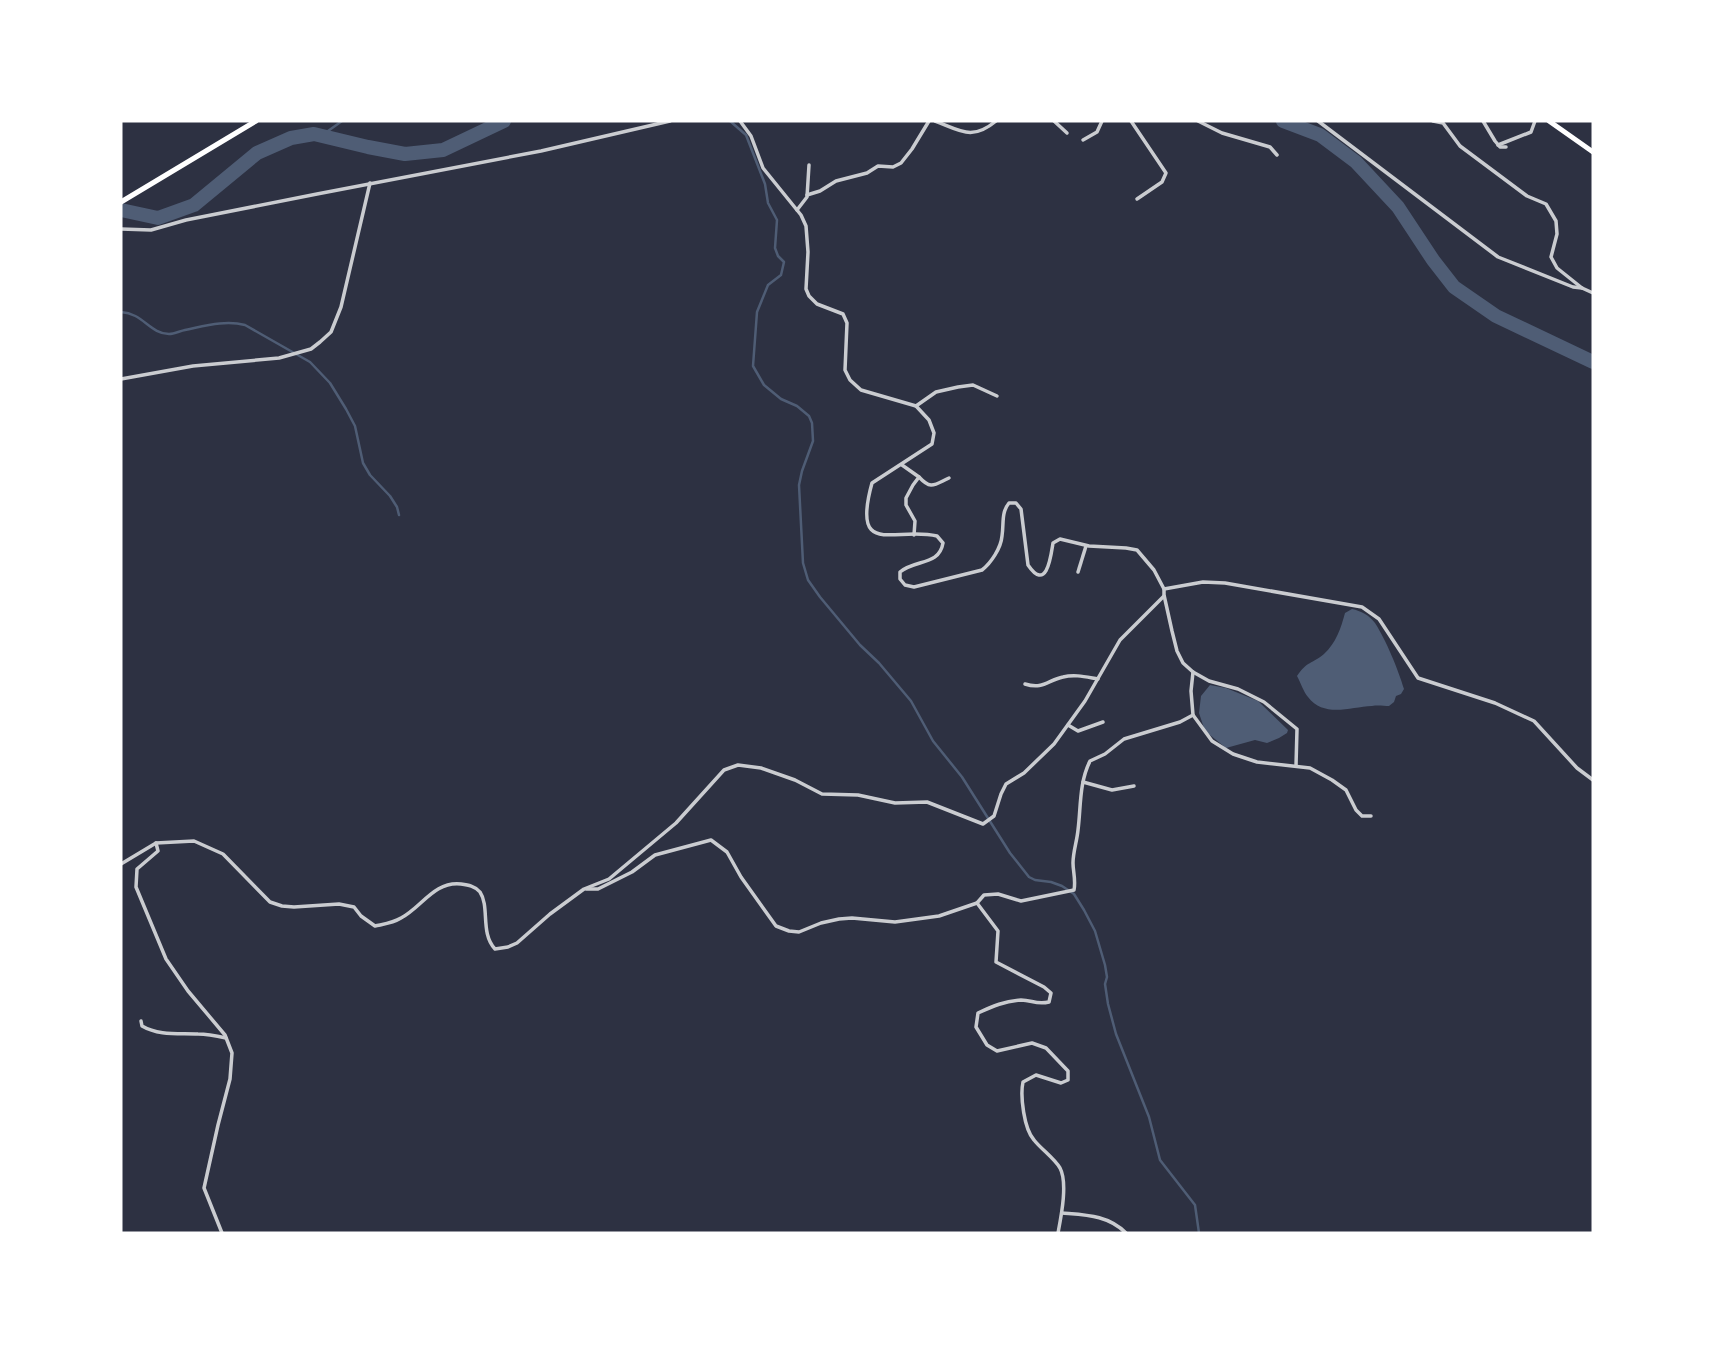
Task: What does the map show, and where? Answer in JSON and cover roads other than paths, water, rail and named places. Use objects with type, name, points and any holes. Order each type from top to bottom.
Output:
[{"type":"main road","points":[[123,201],[256,121]]},
{"type":"main road","points":[[1549,121],[1593,152]]},
{"type":"street","points":[[121,229],[150,230],[370,183],[541,151],[670,121]]},
{"type":"street","points":[[740,121],[751,136],[763,167],[797,210],[806,226],[806,289],[817,304],[843,314],[847,323],[845,370],[850,380],[860,390],[916,406],[929,420],[934,433],[932,444],[872,483],[866,513],[867,524],[882,536],[927,534],[937,536],[943,543],[936,558],[908,566],[900,572],[900,579],[905,585],[914,587],[982,570],[989,564],[1002,539],[1003,515],[1009,503],[1016,503],[1021,509],[1028,565],[1032,572],[1044,573],[1049,568],[1053,543],[1059,539],[1086,546],[1138,550],[1154,570],[1164,589],[1182,663],[1209,681],[1238,689],[1264,702],[1297,729],[1296,766]]},
{"type":"street","points":[[807,195],[836,181],[867,173],[878,166],[893,167],[901,163],[929,121]]},
{"type":"street","points":[[935,121],[969,134],[984,131],[996,121]]},
{"type":"street","points":[[1054,121],[1068,133]]},
{"type":"street","points":[[1083,140],[1097,132],[1102,121]]},
{"type":"street","points":[[1131,121],[1166,173],[1162,182],[1137,199]]},
{"type":"street","points":[[1198,121],[1222,133],[1270,147],[1278,155]]},
{"type":"street","points":[[1318,121],[1498,257],[1593,293]]},
{"type":"street","points":[[1433,121],[1443,123],[1460,146],[1527,196],[1546,204],[1556,221],[1557,234],[1551,257],[1557,268],[1581,288]]},
{"type":"street","points":[[1483,121],[1498,145],[1506,147]]},
{"type":"street","points":[[1498,145],[1531,132],[1535,121]]},
{"type":"street","points":[[797,210],[807,195],[809,165]]},
{"type":"street","points":[[121,379],[193,366],[279,358],[311,349],[320,342],[331,332],[341,307],[370,183]]},
{"type":"street","points":[[916,406],[936,392],[973,385],[997,396]]},
{"type":"street","points":[[901,464],[927,485],[933,486],[948,478]]},
{"type":"street","points":[[914,534],[915,521],[906,505],[906,498],[919,477]]},
{"type":"street","points":[[1078,572],[1086,546]]},
{"type":"street","points":[[1164,589],[1203,582],[1225,583],[1362,607],[1378,620],[1418,678],[1495,704],[1534,721],[1577,768],[1593,780]]},
{"type":"street","points":[[121,864],[156,843],[194,841],[223,854],[270,902],[294,907],[331,904],[354,907],[375,926],[403,917],[440,887],[471,885],[478,890],[482,898],[490,943],[495,949],[508,947],[517,943],[584,889],[609,879],[636,858],[676,823],[724,770],[738,765],[761,768],[795,780],[822,794],[858,795],[895,803],[927,802],[983,824],[994,816],[1006,784],[1024,774],[1054,744],[1085,701],[1119,640],[1164,595]]},
{"type":"street","points":[[1193,672],[1193,715],[1212,741],[1233,754],[1256,762],[1310,768],[1346,790],[1362,816],[1371,816]]},
{"type":"street","points":[[1025,684],[1043,686],[1064,677],[1078,676],[1098,679]]},
{"type":"street","points":[[584,889],[598,889],[632,872],[655,855],[711,840],[727,852],[741,877],[776,926],[789,932],[799,932],[839,919],[895,922],[939,916],[977,903],[984,895],[998,894],[1021,901],[1074,890],[1073,864],[1080,799],[1090,761],[1105,754],[1124,739],[1180,722],[1193,715]]},
{"type":"street","points":[[1068,725],[1078,731],[1103,722]]},
{"type":"street","points":[[1083,782],[1112,790],[1134,786]]},
{"type":"street","points":[[156,843],[158,850],[137,869],[136,887],[166,959],[188,991],[217,1023],[232,1053],[230,1079],[204,1188],[222,1233]]},
{"type":"street","points":[[977,903],[998,931],[996,962],[1051,993],[1049,1002],[1039,1004],[1025,1000],[1001,1002],[978,1013],[976,1027],[987,1045],[997,1051],[1032,1043],[1046,1048],[1068,1071],[1068,1080],[1061,1083],[1035,1075],[1023,1082],[1021,1091],[1031,1136],[1060,1168],[1063,1180],[1062,1213],[1058,1233]]},
{"type":"street","points":[[141,1021],[142,1026],[148,1030],[168,1034],[201,1034],[226,1038]]},
{"type":"street","points":[[1062,1213],[1097,1217],[1118,1225],[1126,1233]]},
{"type":"water","points":[[1352,609],[1365,614],[1375,623],[1398,673],[1404,689],[1389,706],[1338,710],[1322,707],[1308,697],[1297,676],[1328,650],[1338,635],[1345,613]]},
{"type":"water","points":[[1210,685],[1226,688],[1258,701],[1288,730],[1287,733],[1267,743],[1255,740],[1226,748],[1205,731],[1199,713],[1201,696]]},
{"type":"waterway","points":[[321,136],[342,121]]},
{"type":"waterway","points":[[121,210],[158,218],[194,205],[257,153],[291,138],[314,134],[405,154],[443,150],[504,121]]},
{"type":"waterway","points":[[730,121],[746,135],[765,184],[768,203],[777,220],[775,248],[784,262],[781,275],[768,285],[757,312],[753,366],[764,385],[781,399],[797,406],[809,416],[812,423],[813,441],[799,485],[803,563],[808,580],[860,645],[911,701],[933,741],[962,777],[1010,853],[1029,877],[1062,886],[1074,894],[1084,910],[1095,931],[1105,965],[1108,1004],[1116,1034],[1149,1117],[1160,1160],[1195,1205],[1199,1233]]},
{"type":"waterway","points":[[1283,121],[1320,135],[1356,162],[1398,207],[1454,287],[1496,316],[1593,362]]},
{"type":"waterway","points":[[121,312],[129,313],[157,331],[169,334],[215,324],[245,325],[310,362],[330,383],[346,409],[355,426],[363,463],[370,475],[390,496],[399,515]]}]
